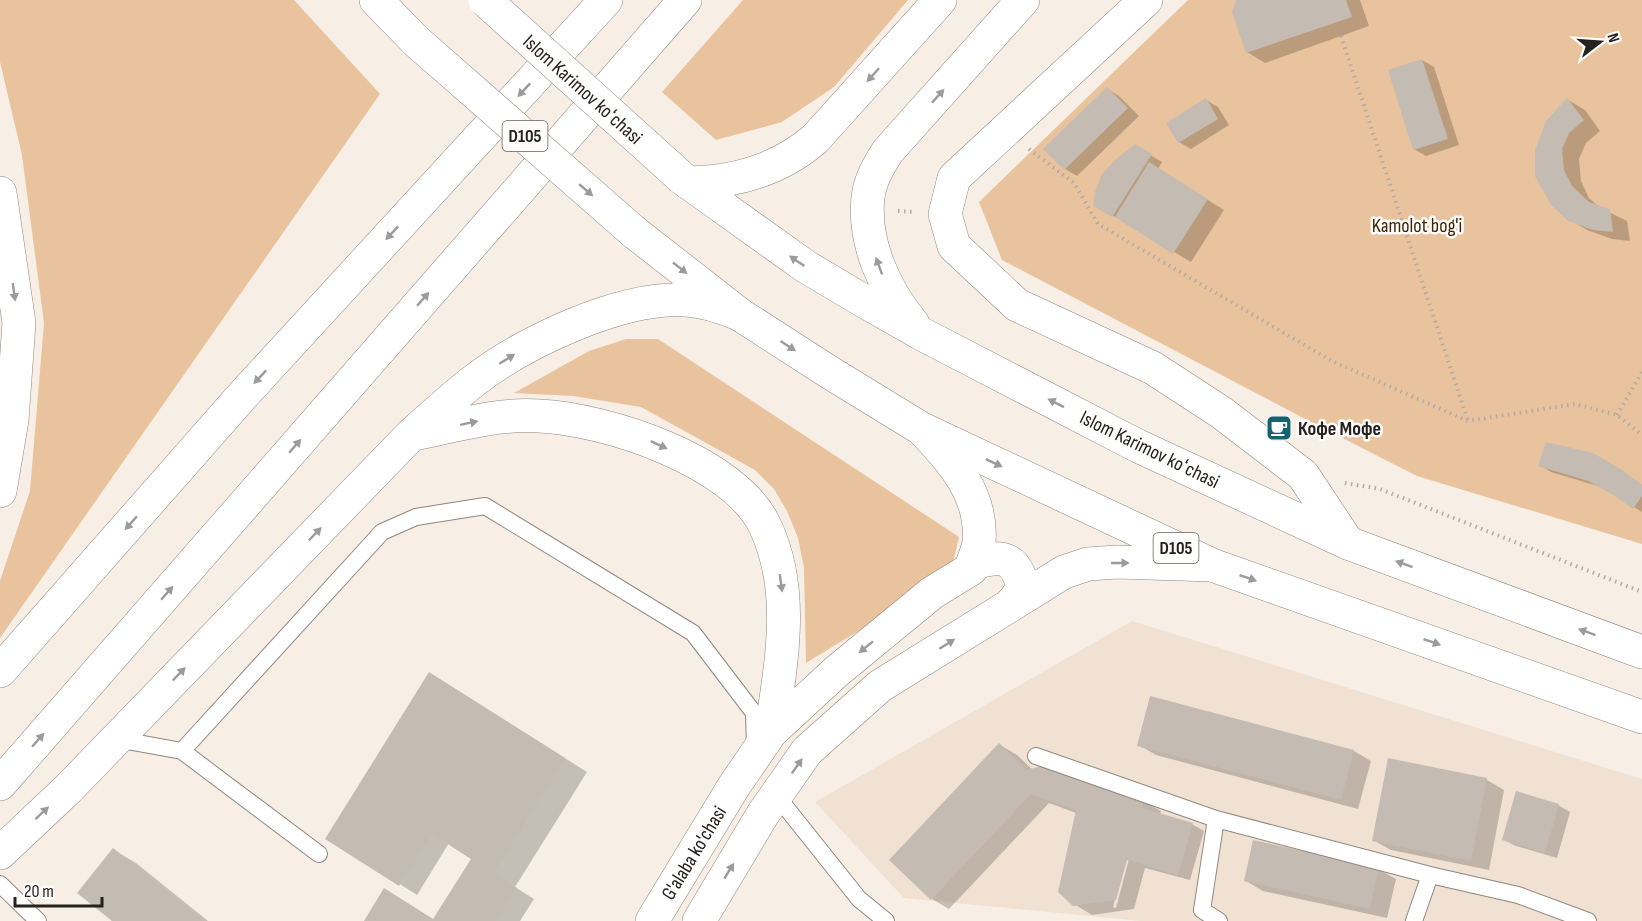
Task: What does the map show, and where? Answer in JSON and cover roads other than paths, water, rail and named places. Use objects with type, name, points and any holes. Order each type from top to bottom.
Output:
[{"type":"main road","name":"D105","points":[[376,0],[416,41],[634,232],[740,314],[922,429],[1212,565],[1638,720]]},
{"type":"main road","name":"Islom Karimov koʻchasi","points":[[485,0],[685,180],[805,266],[920,333],[1138,446],[1348,543],[1640,648]]},
{"type":"main road","points":[[0,671],[243,395],[606,0]]},
{"type":"main road","points":[[0,784],[685,0]]},
{"type":"main road","points":[[685,180],[723,181],[749,175],[773,166],[802,150],[815,139],[940,0]]},
{"type":"main road","points":[[920,333],[894,297],[879,268],[869,228],[868,197],[872,181],[888,151],[1023,0]]},
{"type":"main road","points":[[1146,0],[954,178],[945,214],[954,246],[1017,305],[1153,368],[1222,413],[1303,476],[1348,543]]},
{"type":"main road","points":[[0,193],[19,323],[12,420],[0,491]]},
{"type":"main road","points":[[0,853],[68,789],[412,434],[472,382],[531,345],[566,328],[639,303],[684,299],[699,301],[740,314]]},
{"type":"main road","points":[[412,434],[499,416],[539,416],[579,421],[651,441],[696,463],[738,491],[765,525],[778,564],[784,609],[782,656],[763,744]]},
{"type":"main road","points":[[763,744],[837,671],[932,593],[971,569],[979,543],[978,516],[956,465],[922,429]]},
{"type":"main road","points":[[973,563],[989,559],[1006,560],[1015,566],[1022,580],[1021,590],[1010,605]]},
{"type":"main road","name":"G'alaba ko'chasi","points":[[699,921],[770,805],[807,751],[880,686],[1064,572],[1088,564],[1117,562],[1212,565]]},
{"type":"main road","name":"G'alaba ko'chasi","points":[[652,921],[734,786],[763,744]]},
{"type":"lane","points":[[182,751],[382,532],[416,517],[485,506],[693,633],[754,712],[763,744]]},
{"type":"lane","points":[[116,739],[182,751],[319,854]]},
{"type":"lane","points":[[1036,756],[1216,819],[1430,875],[1518,895],[1588,921]]},
{"type":"lane","points":[[770,805],[859,898],[886,921]]},
{"type":"lane","points":[[1216,819],[1202,910],[1219,921]]},
{"type":"lane","points":[[1414,921],[1430,875]]},
{"type":"lane","points":[[0,884],[38,921]]},
{"type":"place","name":"Кофе Мофе","points":[[1279,428]]},
{"type":"park label","name":"Kamolot bog'i","points":[[1417,225]]}]
